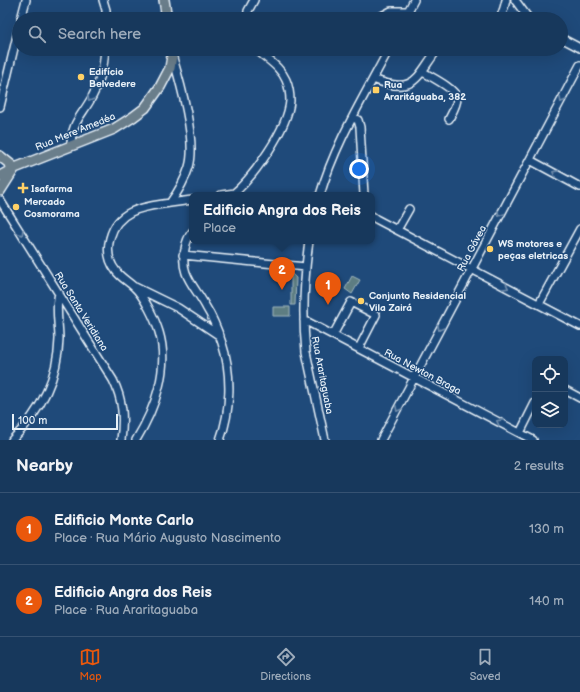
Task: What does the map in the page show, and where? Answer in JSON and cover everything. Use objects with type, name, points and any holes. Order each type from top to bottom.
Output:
[{"type":"main road","points":[[164,0],[166,12]]},
{"type":"main road","name":"Rua Mere Amedéa","points":[[0,176],[15,168],[114,129],[133,117],[145,108],[156,95],[168,74],[171,56]]},
{"type":"main road","points":[[0,156],[15,168],[0,191]]},
{"type":"street","points":[[23,12],[26,0]]},
{"type":"street","points":[[103,0],[106,12]]},
{"type":"street","points":[[248,12],[254,0]]},
{"type":"street","points":[[391,12],[408,11],[414,0]]},
{"type":"street","points":[[502,12],[506,0]]},
{"type":"street","points":[[515,0],[524,12]]},
{"type":"street","points":[[568,42],[580,48]]},
{"type":"street","points":[[0,107],[12,56]]},
{"type":"street","points":[[71,146],[73,128],[92,98],[98,84],[104,56]]},
{"type":"street","points":[[170,203],[186,176],[190,166],[192,154],[185,104],[173,56]]},
{"type":"street","points":[[236,192],[251,176],[266,155],[280,129],[290,102],[289,89],[286,79],[274,64],[264,56]]},
{"type":"street","points":[[321,192],[326,173],[337,147],[385,56]]},
{"type":"street","points":[[373,79],[392,86],[400,86],[414,81],[423,72],[433,56]]},
{"type":"street","name":"Rua Gávea","points":[[381,440],[580,65]]},
{"type":"street","points":[[423,72],[455,94],[457,98],[456,104],[449,119]]},
{"type":"street","points":[[353,118],[358,120],[360,127],[364,192]]},
{"type":"street","points":[[530,160],[580,187]]},
{"type":"street","name":"Rua Santa Veridiana","points":[[0,200],[108,372],[118,391],[123,416],[121,440]]},
{"type":"street","points":[[189,200],[132,211],[125,215],[114,229],[108,245],[110,262],[121,277],[134,287],[178,308],[220,336]]},
{"type":"street","points":[[397,230],[409,208]]},
{"type":"street","points":[[375,218],[580,326]]},
{"type":"street","points":[[539,304],[580,229]]},
{"type":"street","points":[[189,238],[183,255],[185,272],[187,278],[206,306],[220,336],[228,370],[227,417],[220,440]]},
{"type":"street","name":"Rua Araritaguaba","points":[[309,244],[306,267],[304,320],[306,352],[325,440]]},
{"type":"street","points":[[183,255],[306,267]]},
{"type":"street","points":[[134,287],[143,299],[159,332],[162,344],[163,360],[158,392],[144,428],[136,440]]},
{"type":"street","points":[[12,440],[34,416],[45,397],[52,377],[59,340],[57,301],[59,293]]},
{"type":"street","points":[[333,335],[351,302],[376,315],[358,348]]},
{"type":"street","name":"Rua Newton Braga","points":[[304,320],[533,440]]},
{"type":"street","points":[[568,392],[580,398]]},
{"type":"street","points":[[520,433],[532,409]]},
{"type":"green space","points":[[291,273],[296,278],[295,305],[291,305]]},
{"type":"green space","points":[[352,276],[360,280],[352,294],[345,289]]},
{"type":"green space","points":[[273,307],[290,307],[290,316],[273,316]]},
{"type":"place","name":"Edifício Belvedere","points":[[81,77]]},
{"type":"place","name":"Rua Araritáguaba, 382","points":[[376,90]]},
{"type":"place","name":"Isafarma","points":[[23,188]]},
{"type":"place","name":"Mercado Cosmorama","points":[[16,207]]},
{"type":"place","name":"WS motores e peças eletricas","points":[[490,249]]},
{"type":"place","name":"Edificio Angra dos Reis","points":[[282,290]]},
{"type":"place","name":"Conjunto Residencial Vila Zairá","points":[[361,301]]},
{"type":"place","name":"Edificio Monte Carlo","points":[[328,305]]}]
